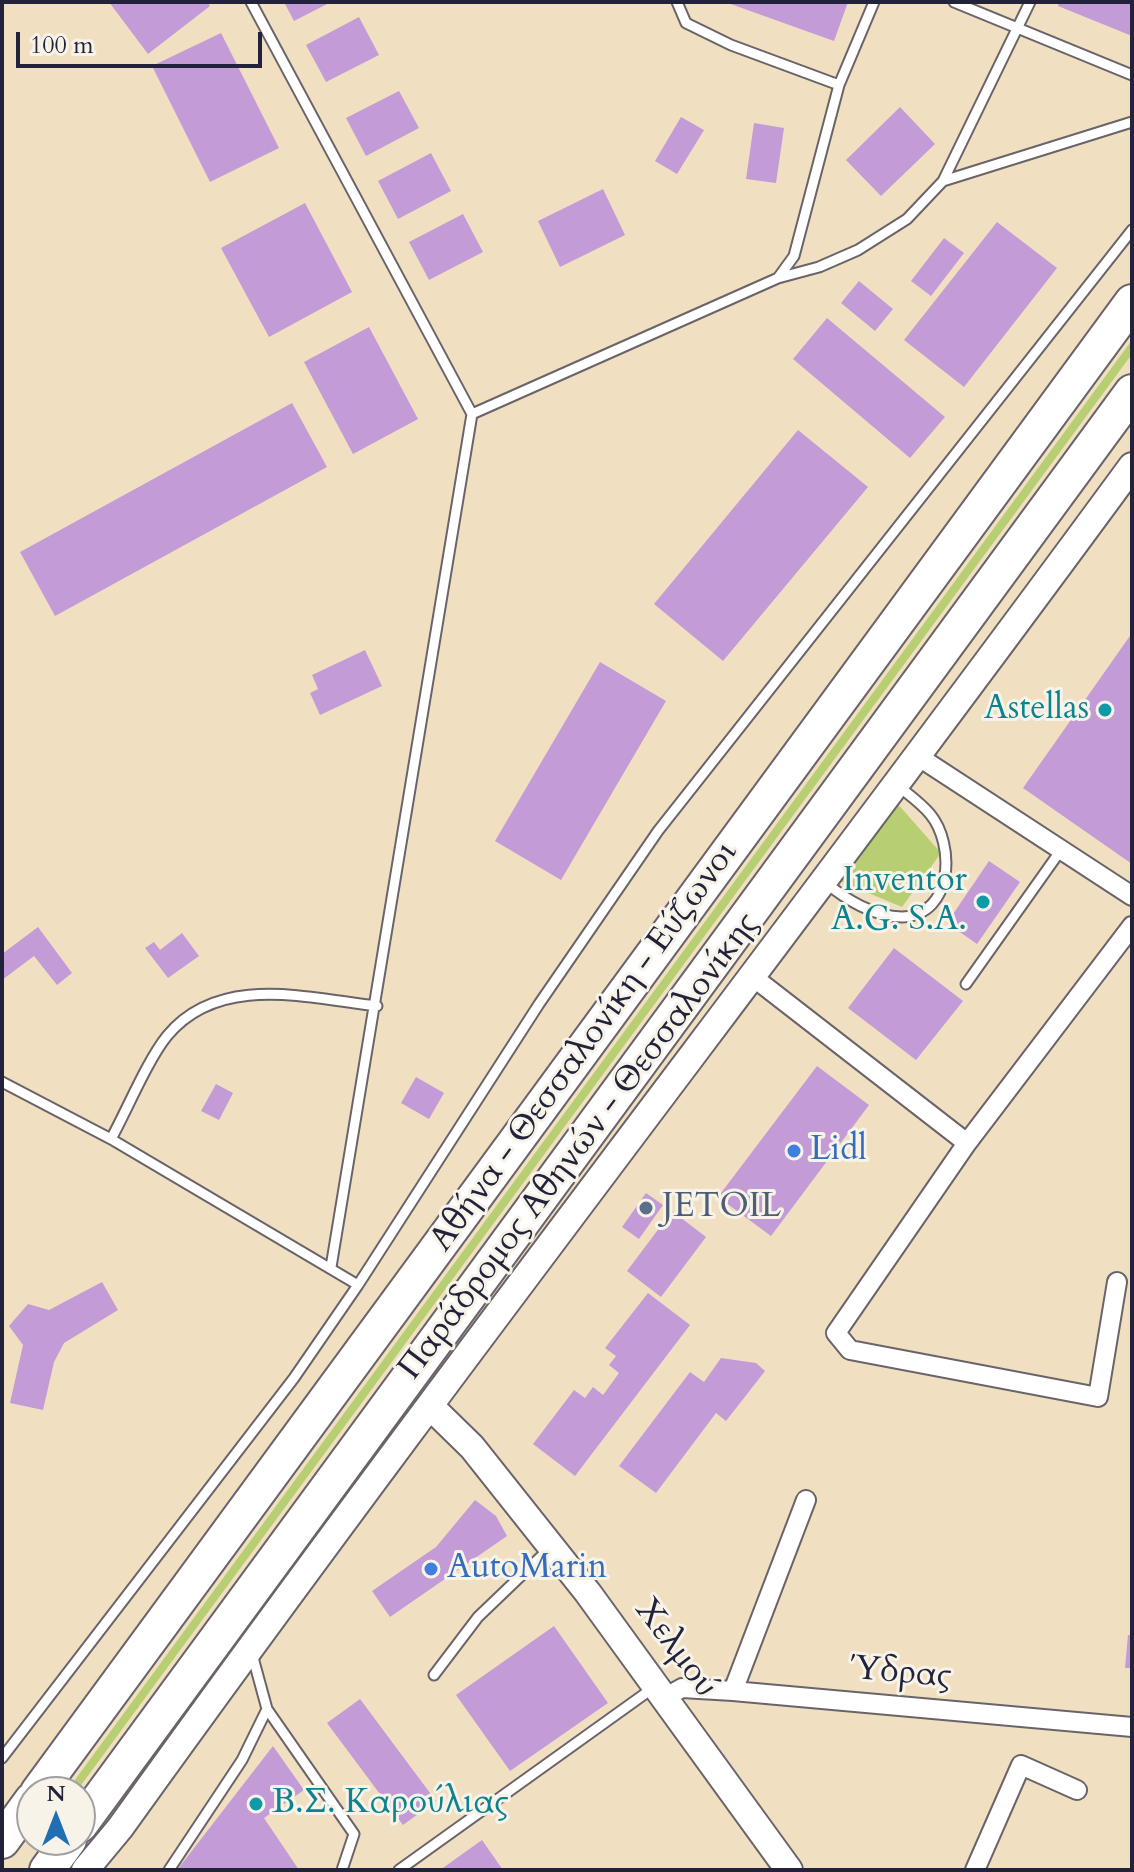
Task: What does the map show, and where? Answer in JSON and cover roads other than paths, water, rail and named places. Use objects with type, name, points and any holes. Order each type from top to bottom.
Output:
[{"type":"highway","name":"Αθήνα - Θεσσαλονίκη - Εύζωνοι","points":[[50,1776],[1132,302]]},
{"type":"highway","name":"Αθήνα - Θεσσαλονίκη - Εύζωνοι","points":[[96,1803],[1132,392]]},
{"type":"highway","points":[[2,1841],[16,1822]]},
{"type":"main road","name":"Παράδρομος Αθηνών - Θεσσαλονίκης","points":[[85,1870],[120,1828],[250,1647],[919,757],[1132,466]]},
{"type":"main road","name":"Χελμού","points":[[430,1406],[472,1447],[552,1547],[662,1691],[789,1870]]},
{"type":"street","points":[[919,757],[1132,896]]},
{"type":"street","points":[[1117,1282],[1098,1397],[850,1350],[836,1333],[967,1143],[1132,926]]},
{"type":"street","points":[[753,977],[967,1143]]},
{"type":"street","points":[[733,1691],[806,1500]]},
{"type":"street","name":"Ύδρας","points":[[662,1691],[682,1688],[733,1691],[1132,1727]]},
{"type":"street","points":[[975,1870],[1021,1765],[1077,1790]]},
{"type":"lane","points":[[251,2],[472,414],[377,1006],[331,1267]]},
{"type":"lane","points":[[677,2],[686,23],[731,45],[839,85]]},
{"type":"lane","points":[[778,278],[794,256],[839,85],[874,2]]},
{"type":"lane","points":[[954,2],[1132,75]]},
{"type":"lane","points":[[472,414],[778,278],[819,267],[858,250],[907,219],[943,181],[1030,2]]},
{"type":"lane","points":[[943,181],[1132,122]]},
{"type":"lane","points":[[2,1758],[294,1378],[358,1285],[539,1004],[658,831],[1132,230]]},
{"type":"lane","points":[[825,882],[847,901],[903,917],[923,909],[937,897],[946,877],[948,854],[942,834],[931,816],[897,785]]},
{"type":"lane","points":[[966,984],[1061,850]]},
{"type":"lane","points":[[111,1139],[168,1036],[208,1004],[255,992],[377,1006]]},
{"type":"lane","points":[[2,1082],[111,1139],[358,1285]]},
{"type":"lane","points":[[434,1675],[478,1617],[552,1547]]},
{"type":"lane","points":[[250,1647],[267,1709],[354,1834],[342,1870]]},
{"type":"lane","points":[[399,1870],[662,1691]]},
{"type":"lane","points":[[169,1870],[242,1760],[267,1709]]},
{"type":"place","name":"Astellas","points":[[1105,710]]},
{"type":"place","name":"Inventor A.G. S.A.","points":[[983,902]]},
{"type":"place","name":"Lidl","points":[[794,1151]]},
{"type":"place","name":"JETOIL","points":[[646,1208]]},
{"type":"place","name":"AutoMarin","points":[[431,1569]]},
{"type":"place","name":"Β.Σ. Καρούλιας","points":[[256,1804]]}]
